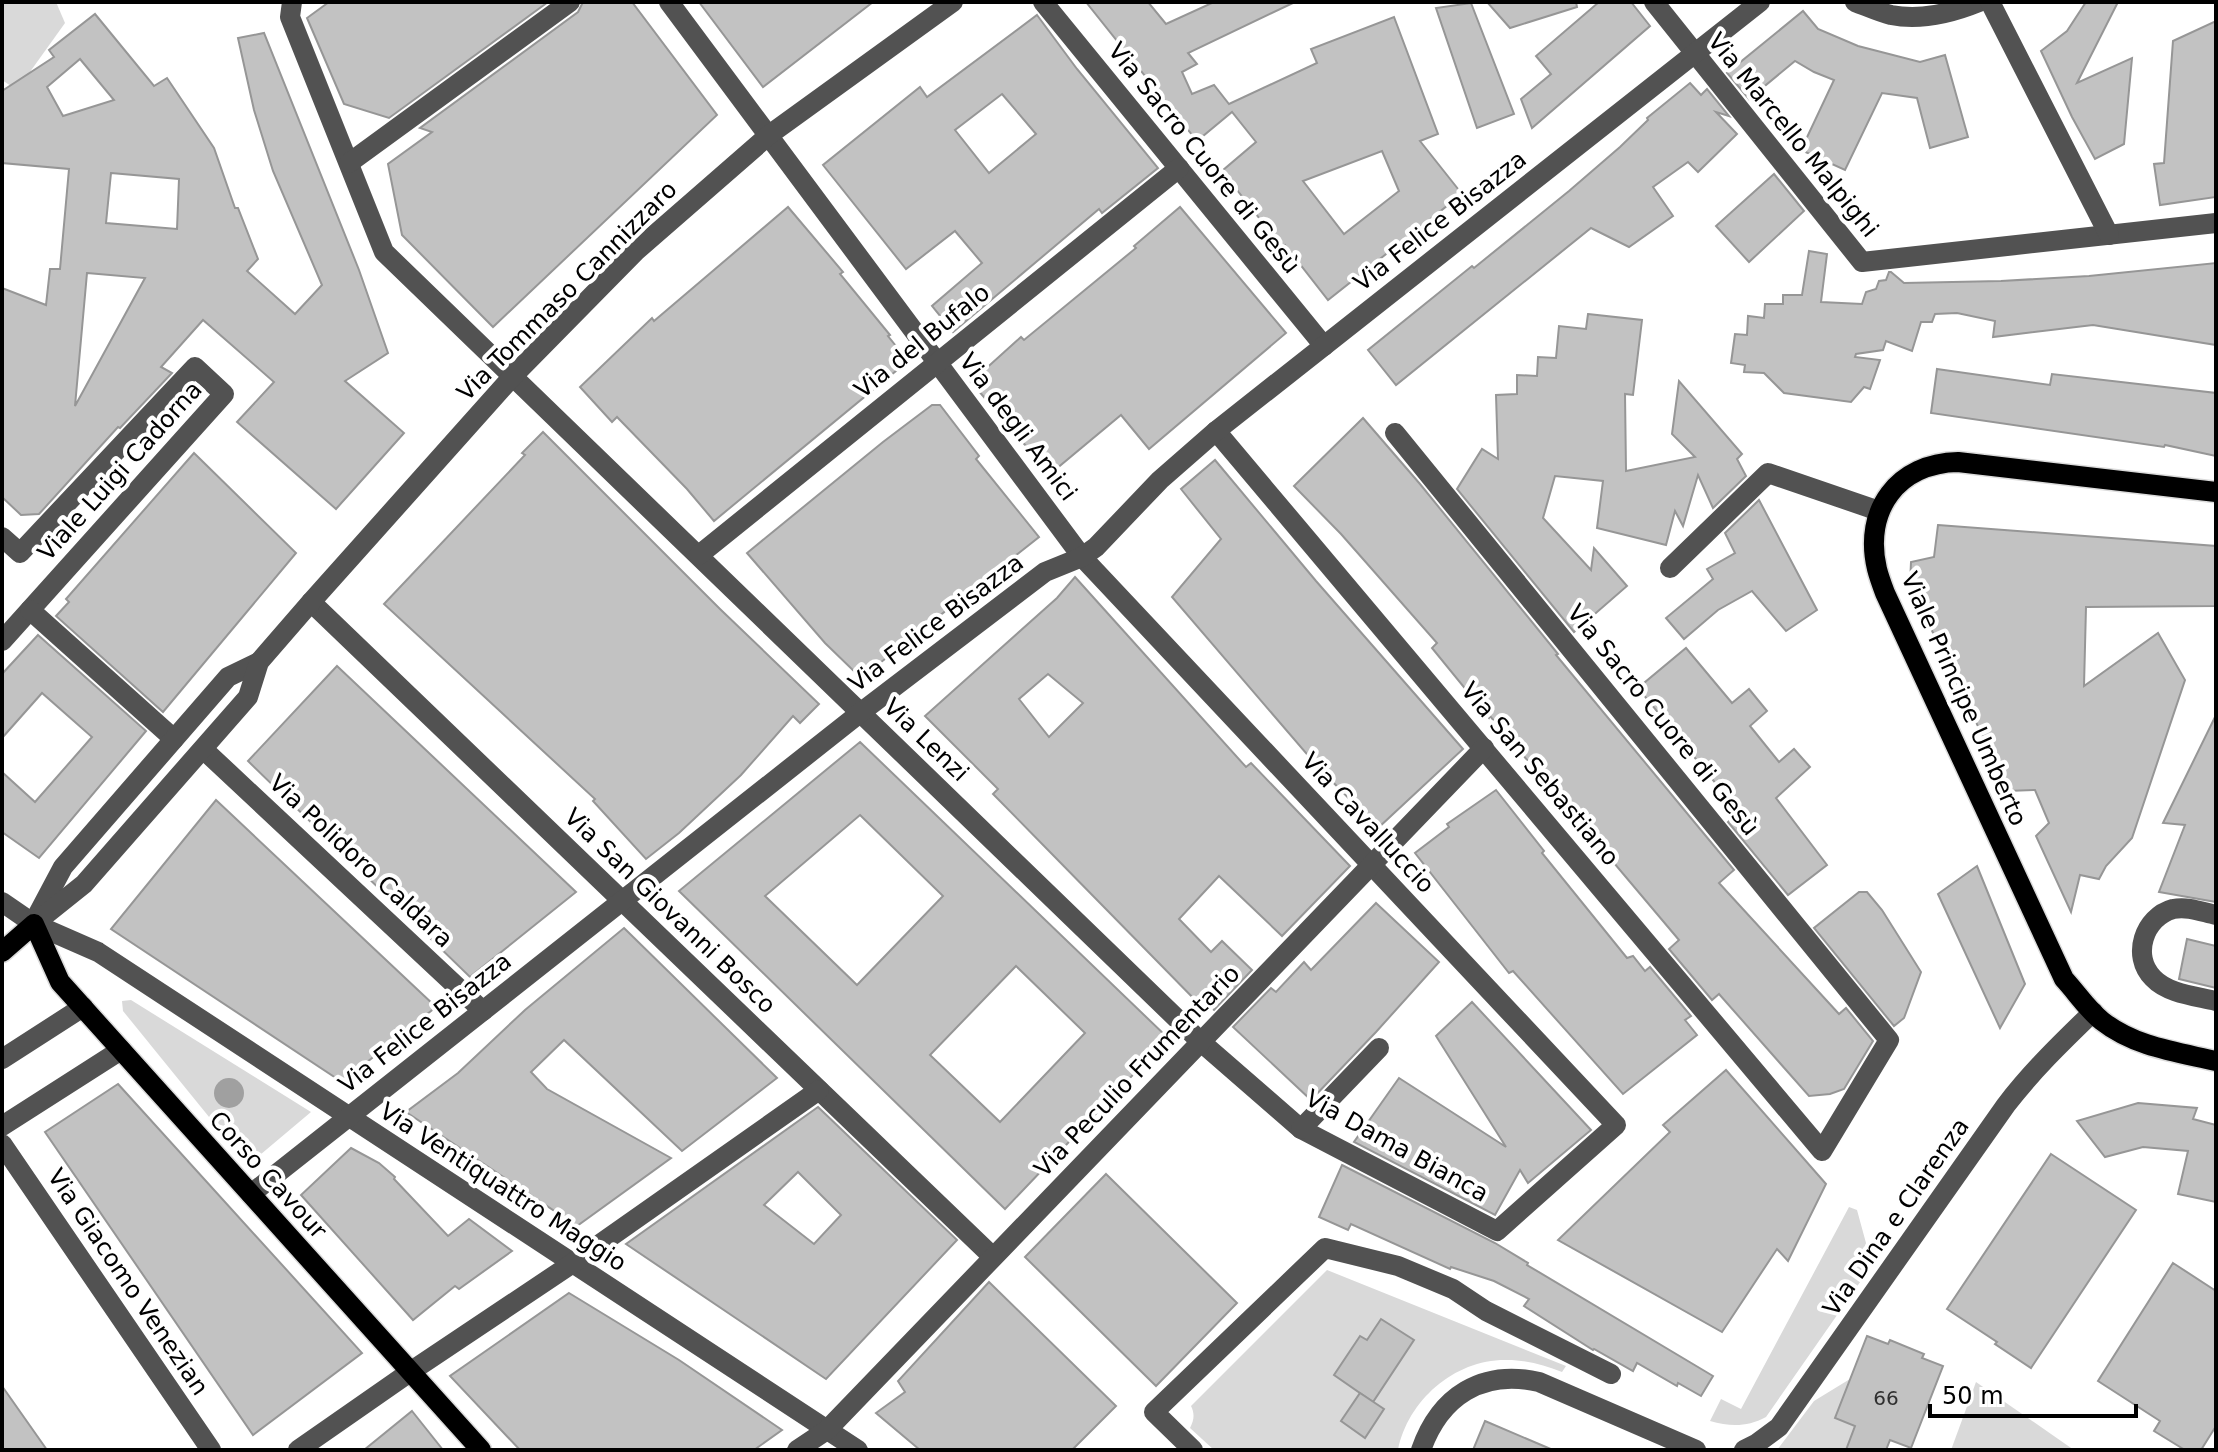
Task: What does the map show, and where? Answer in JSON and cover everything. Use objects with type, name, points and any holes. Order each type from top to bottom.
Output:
[{"type":"main road","points":[[1879,511],[1905,477],[1942,462],[2216,492]]},
{"type":"main road","name":"Viale Principe Umberto","points":[[1879,511],[1875,556],[1885,593],[2064,979],[2093,1012],[2117,1032],[2160,1049],[2216,1061]]},
{"type":"main road","name":"Via Tommaso Cannizzaro","points":[[2,952],[34,924]]},
{"type":"main road","name":"Corso Cavour","points":[[34,924],[60,982],[481,1450]]},
{"type":"street","points":[[291,10],[349,163],[570,2]]},
{"type":"street","name":"Via degli Amici","points":[[669,2],[1082,557]]},
{"type":"street","name":"Via Tommaso Cannizzaro","points":[[34,924],[63,867],[228,677],[259,662],[513,376],[636,251],[769,135],[953,2]]},
{"type":"street","name":"Via Sacro Cuore di Gesù","points":[[1043,2],[1324,346]]},
{"type":"street","name":"Via Marcello Malpighi","points":[[1654,2],[1862,262],[2109,235]]},
{"type":"street","name":"Via Felice Bisazza","points":[[251,1194],[860,713],[1045,572],[1082,557],[1096,547],[1160,480],[1216,431],[1760,2]]},
{"type":"street","points":[[1855,2],[1892,15],[1921,17],[1957,12],[1979,2]]},
{"type":"street","points":[[1990,2],[2109,235],[2216,223]]},
{"type":"street","name":"Via Lenzi","points":[[349,163],[384,252],[1201,1042]]},
{"type":"street","name":"Via del Bufalo","points":[[699,555],[1179,168]]},
{"type":"street","name":"Viale Luigi Cadorna","points":[[2,537],[20,553],[195,367],[224,394],[2,641]]},
{"type":"street","name":"Via San Sebastiano","points":[[1216,431],[1822,1151]]},
{"type":"street","name":"Via Sacro Cuore di Gesù","points":[[1395,433],[1889,1040],[1822,1151]]},
{"type":"street","points":[[1670,568],[1768,473],[1879,511]]},
{"type":"street","name":"Via Cavalluccio","points":[[1082,557],[1616,1125],[1497,1231]]},
{"type":"street","name":"Via San Giovanni Bosco","points":[[311,602],[993,1257]]},
{"type":"street","points":[[30,610],[174,739]]},
{"type":"street","name":"Via Tommaso Cannizzaro","points":[[34,924],[84,884],[248,697],[259,662]]},
{"type":"street","name":"Via Peculio Frumentario","points":[[797,1450],[827,1430],[1484,748]]},
{"type":"street","name":"Via Polidoro Caldara","points":[[203,749],[483,1011]]},
{"type":"street","name":"Via Ventiquattro Maggio","points":[[2,902],[34,924],[98,952],[858,1450]]},
{"type":"street","points":[[2216,915],[2184,908],[2159,916],[2149,926],[2142,943],[2142,956],[2146,970],[2165,988],[2216,1001]]},
{"type":"street","points":[[2,1059],[83,1007]]},
{"type":"street","name":"Via Dina e Clarenza","points":[[1744,1450],[1779,1427],[2006,1105],[2050,1053],[2093,1012]]},
{"type":"street","name":"Via Dama Bianca","points":[[1201,1042],[1301,1129],[1497,1231]]},
{"type":"street","points":[[1301,1129],[1379,1048]]},
{"type":"street","points":[[2,1126],[121,1050]]},
{"type":"street","points":[[298,1450],[573,1263],[819,1090]]},
{"type":"street","name":"Via Giacomo Venezian","points":[[2,1144],[211,1450]]},
{"type":"street","points":[[1193,1450],[1154,1412],[1325,1248],[1398,1266],[1453,1289],[1486,1311],[1611,1374]]},
{"type":"street","points":[[1421,1450],[1437,1415],[1451,1400],[1468,1389],[1503,1377],[1523,1378],[1548,1385],[1696,1450]]},
{"type":"shaded area","points":[[2,2],[56,2],[65,23],[17,90],[2,80]]},
{"type":"shaded area","points":[[131,1000],[311,1112],[248,1165],[123,1011],[122,1001]]},
{"type":"shaded area","points":[[229,1078],[235,1079],[243,1087],[243,1099],[235,1107],[229,1108],[223,1107],[215,1099],[214,1093],[215,1087],[223,1079]]},
{"type":"shaded area","points":[[1849,1207],[1857,1210],[1872,1265],[1766,1417],[1739,1425],[1710,1421],[1721,1399],[1741,1409]]},
{"type":"shaded area","points":[[1327,1270],[1566,1366],[1562,1372],[1535,1363],[1507,1360],[1469,1367],[1452,1375],[1423,1399],[1403,1432],[1398,1450],[1214,1450],[1190,1428],[1194,1417],[1191,1406]]},
{"type":"shaded area","points":[[1850,1379],[1835,1417],[1855,1426],[1846,1450],[1777,1450],[1814,1401]]},
{"type":"shaded area","points":[[1976,1382],[2074,1450],[1951,1450]]},
{"type":"building","points":[[329,2],[548,2],[389,118],[344,104],[307,18]]},
{"type":"building","points":[[583,2],[632,2],[717,115],[493,327],[402,235],[388,164],[432,132],[420,128],[578,12]]},
{"type":"building","points":[[699,2],[873,2],[763,87]]},
{"type":"building","points":[[1086,2],[1148,2],[1166,24],[1214,2],[1295,2],[1188,53],[1197,64],[1182,72],[1192,94],[1214,85],[1229,104],[1317,63],[1311,49],[1394,17],[1438,134],[1420,141],[1462,194],[1328,300],[1222,171],[1256,142],[1232,112],[1197,141]],"holes":[[[1382,151],[1399,191],[1344,234],[1303,181]]]},
{"type":"building","points":[[1487,2],[1576,2],[1577,7],[1510,28]]},
{"type":"building","points":[[1599,2],[1631,2],[1650,26],[1532,128],[1521,99],[1551,74],[1536,56]]},
{"type":"building","points":[[2086,2],[2118,2],[2077,83],[2132,58],[2124,144],[2095,159],[2041,51],[2067,31]]},
{"type":"building","points":[[1471,3],[1514,114],[1477,128],[1436,8]]},
{"type":"building","points":[[1803,11],[1818,29],[1858,46],[1920,62],[1945,55],[1968,137],[1930,148],[1917,98],[1882,93],[1845,170],[1801,150],[1834,80],[1795,61],[1749,99],[1727,73]]},
{"type":"building","points":[[95,14],[154,86],[167,78],[214,148],[235,208],[238,208],[258,259],[247,271],[295,314],[322,285],[273,171],[254,110],[238,38],[264,33],[359,270],[388,353],[345,381],[404,433],[336,509],[237,422],[274,382],[203,320],[161,367],[172,373],[39,514],[21,515],[2,497],[2,288],[46,305],[50,269],[60,269],[69,169],[2,163],[2,91],[54,57],[49,50]],"holes":[[[80,59],[114,100],[63,116],[47,87]],[[111,173],[179,179],[177,229],[106,223]],[[87,273],[145,278],[75,406]]]},
{"type":"building","points":[[1037,15],[1158,168],[1102,213],[1099,209],[953,332],[932,306],[982,263],[955,231],[906,269],[823,165],[920,87],[927,97]],"holes":[[[1002,94],[1036,134],[989,173],[955,130]]]},
{"type":"building","points":[[2216,21],[2216,197],[2160,205],[2154,164],[2164,163],[2173,41]]},
{"type":"building","points":[[1690,83],[1701,95],[1707,89],[1729,116],[1716,112],[1737,134],[1698,172],[1688,162],[1653,187],[1673,216],[1629,247],[1591,228],[1396,385],[1368,350],[1569,191],[1620,147],[1647,118]]},
{"type":"building","points":[[1774,174],[1804,211],[1749,262],[1716,226]]},
{"type":"building","points":[[788,207],[843,272],[840,274],[908,361],[714,521],[617,417],[612,422],[580,387],[652,318],[654,321]]},
{"type":"building","points":[[1180,207],[1286,333],[1149,449],[1121,415],[1050,474],[971,382],[1021,337],[1024,340],[1136,248],[1134,246]]},
{"type":"building","points":[[1809,251],[1827,254],[1821,302],[1862,304],[1866,292],[1876,289],[1879,281],[1886,280],[1889,272],[1904,283],[2001,281],[2216,263],[2216,345],[2093,325],[1993,337],[1995,321],[1957,313],[1935,314],[1932,322],[1921,322],[1912,351],[1886,341],[1883,350],[1856,354],[1855,357],[1880,360],[1870,389],[1864,387],[1851,402],[1784,393],[1764,373],[1744,372],[1745,365],[1731,363],[1735,334],[1747,335],[1748,316],[1764,318],[1765,304],[1783,304],[1783,295],[1802,295]]},
{"type":"building","points":[[1588,314],[1642,320],[1633,395],[1625,394],[1626,471],[1695,457],[1672,434],[1679,381],[1742,454],[1737,459],[1746,476],[1713,508],[1698,475],[1683,526],[1675,511],[1666,545],[1597,528],[1603,481],[1555,476],[1543,518],[1591,570],[1594,548],[1627,586],[1574,632],[1457,489],[1482,449],[1498,459],[1496,395],[1517,394],[1517,375],[1537,376],[1538,357],[1556,358],[1559,326],[1586,329]]},
{"type":"building","points":[[1937,369],[2050,385],[2052,374],[2216,393],[2216,456],[2165,445],[1931,413]]},
{"type":"building","points":[[932,405],[940,405],[979,456],[976,459],[1039,537],[861,678],[825,643],[747,553]]},
{"type":"building","points":[[1363,418],[1734,870],[1719,883],[1839,1014],[1846,1008],[1873,1041],[1844,1089],[1809,1096],[1719,994],[1712,1000],[1669,949],[1679,940],[1489,718],[1432,648],[1437,643],[1341,534],[1294,486]]},
{"type":"building","points":[[543,432],[819,704],[800,723],[793,716],[741,775],[646,859],[593,801],[595,799],[384,604]]},
{"type":"building","points":[[194,453],[296,553],[163,712],[56,616],[69,602],[66,599]]},
{"type":"building","points":[[1215,460],[1463,749],[1378,828],[1318,767],[1172,597],[1221,539],[1181,489]]},
{"type":"building","points":[[1759,500],[1817,610],[1786,631],[1752,591],[1718,610],[1684,639],[1666,618],[1713,579],[1707,569],[1735,553],[1725,533]]},
{"type":"building","points":[[1938,525],[2216,546],[2216,606],[2086,607],[2084,686],[2158,633],[2185,680],[2132,838],[2106,866],[2099,879],[2080,875],[2071,912],[2036,836],[2049,823],[2035,790],[2007,791],[1984,751],[1988,747],[1910,585],[1911,562],[1934,557]]},
{"type":"building","points":[[1075,577],[1246,767],[1251,763],[1350,866],[1282,936],[1219,876],[1179,919],[1211,952],[1222,941],[1252,970],[1214,1010],[1208,1005],[1204,1009],[993,794],[998,789],[925,716],[1057,598]],"holes":[[[1048,674],[1083,703],[1049,737],[1019,699]]]},
{"type":"building","points":[[38,635],[146,731],[39,858],[2,832],[2,772],[35,802],[92,737],[42,693],[2,738],[2,674]]},
{"type":"building","points":[[1686,648],[1732,703],[1749,689],[1767,711],[1750,726],[1779,762],[1794,749],[1810,767],[1776,798],[1827,865],[1788,895],[1728,822],[1739,812],[1638,688]]},
{"type":"building","points":[[337,666],[576,892],[470,977],[248,761]]},
{"type":"building","points":[[2216,715],[2216,902],[2159,892],[2185,825],[2163,823]]},
{"type":"building","points":[[860,742],[1168,1038],[1005,1209],[679,891]],"holes":[[[860,815],[943,896],[857,985],[765,896]],[[1016,966],[1085,1033],[1000,1122],[930,1055]]]},
{"type":"building","points":[[1496,790],[1544,851],[1542,853],[1627,958],[1633,956],[1645,971],[1650,967],[1691,1016],[1685,1020],[1697,1035],[1623,1094],[1513,971],[1509,973],[1415,853],[1449,827],[1447,824]]},
{"type":"building","points":[[216,800],[436,1007],[342,1082],[111,929]]},
{"type":"building","points":[[1977,866],[2025,984],[2000,1028],[1938,894]]},
{"type":"building","points":[[1859,892],[1867,892],[1882,910],[1921,972],[1904,1018],[1894,1026],[1814,928]]},
{"type":"building","points":[[1376,903],[1439,962],[1311,1100],[1233,1027],[1271,988],[1276,992],[1304,962],[1311,970]]},
{"type":"building","points":[[624,928],[777,1078],[682,1151],[564,1040],[531,1072],[547,1089],[671,1158],[577,1226],[406,1112],[458,1073],[525,1010]]},
{"type":"building","points":[[2187,939],[2216,946],[2216,988],[2179,979]]},
{"type":"building","points":[[1472,1002],[1591,1130],[1528,1183],[1520,1170],[1495,1215],[1354,1142],[1399,1078],[1506,1147],[1436,1036]]},
{"type":"building","points":[[1726,1070],[1826,1184],[1788,1261],[1777,1249],[1722,1332],[1558,1240],[1670,1132],[1663,1125]]},
{"type":"building","points":[[118,1084],[362,1353],[253,1435],[45,1132]]},
{"type":"building","points":[[2138,1103],[2197,1108],[2193,1119],[2216,1125],[2216,1202],[2178,1194],[2188,1151],[2143,1147],[2105,1157],[2077,1121]]},
{"type":"building","points":[[818,1107],[957,1240],[826,1379],[626,1244]],"holes":[[[798,1172],[841,1215],[814,1244],[764,1205]]]},
{"type":"building","points":[[351,1148],[379,1163],[395,1177],[448,1236],[469,1219],[512,1251],[459,1289],[455,1286],[413,1320],[301,1195]]},
{"type":"building","points":[[2051,1154],[2136,1210],[2031,1368],[1947,1309]]},
{"type":"building","points":[[1342,1165],[1495,1243],[1713,1376],[1701,1396],[1637,1363],[1633,1371],[1593,1350],[1524,1306],[1529,1299],[1494,1281],[1450,1269],[1351,1224],[1348,1230],[1319,1217]]},
{"type":"building","points":[[1106,1174],[1237,1303],[1156,1386],[1025,1257]]},
{"type":"building","points":[[2173,1263],[2216,1291],[2216,1426],[2201,1450],[2185,1450],[2154,1431],[2160,1421],[2098,1381]]},
{"type":"building","points":[[989,1282],[1116,1406],[1072,1450],[920,1450],[876,1413],[905,1392],[898,1381]]},
{"type":"building","points":[[569,1293],[679,1360],[782,1430],[754,1450],[520,1450],[450,1376]]},
{"type":"building","points":[[1381,1319],[1414,1340],[1373,1402],[1334,1375],[1360,1336],[1367,1340]]},
{"type":"building","points":[[1867,1336],[1888,1344],[1890,1340],[1924,1354],[1922,1358],[1943,1366],[1911,1448],[1890,1440],[1886,1450],[1846,1450],[1855,1426],[1835,1418]]},
{"type":"building","points":[[2,1386],[47,1450],[2,1450]]},
{"type":"building","points":[[1360,1393],[1384,1409],[1365,1438],[1341,1421]]},
{"type":"building","points":[[412,1411],[443,1450],[364,1450]]},
{"type":"building","points":[[1485,1421],[1553,1450],[1473,1450]]}]
